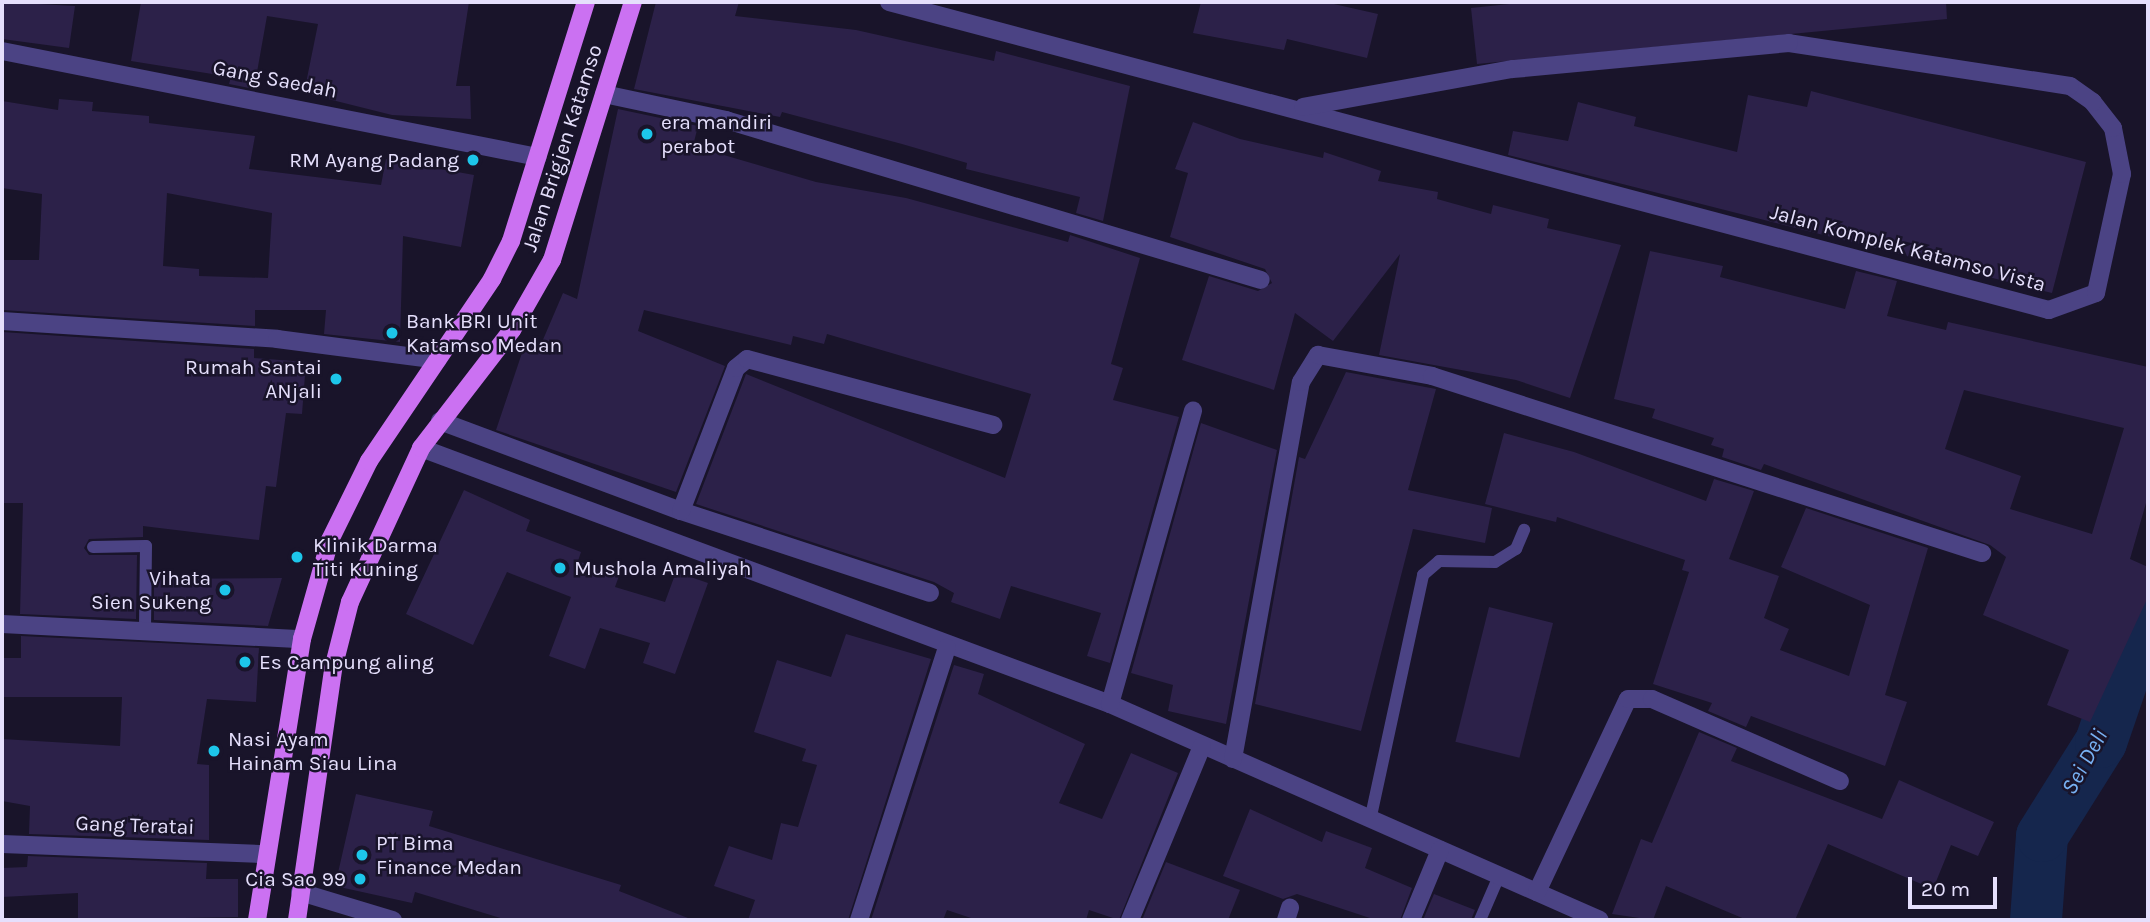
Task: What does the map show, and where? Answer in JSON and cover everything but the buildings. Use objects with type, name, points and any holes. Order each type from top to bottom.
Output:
[{"type":"main road","name":"Jalan Brigjen Katamso","points":[[257,920],[302,639],[345,505],[399,411],[438,360],[492,279],[538,157],[586,2]]},
{"type":"main road","name":"Jalan Brigjen Katamso","points":[[297,920],[339,639],[375,540],[421,449],[512,330],[552,261],[633,2]]},
{"type":"street","name":"Jalan Komplek Katamso Vista","points":[[889,2],[1303,107],[2049,310],[2096,293],[2122,174],[2113,128],[2093,102],[2070,86],[1788,43],[1500,71],[1303,107]]},
{"type":"street","name":"Gang Saedah","points":[[2,51],[538,157]]},
{"type":"street","points":[[604,94],[726,120],[1261,280]]},
{"type":"street","points":[[2,321],[277,339],[438,360]]},
{"type":"street","points":[[1233,759],[1301,382],[1318,355],[1432,376],[1982,553]]},
{"type":"street","points":[[681,511],[736,368],[747,359],[993,425]]},
{"type":"street","points":[[1110,704],[1193,410]]},
{"type":"street","points":[[440,421],[681,511],[930,593]]},
{"type":"street","points":[[421,449],[947,648],[1110,704],[1202,746],[1371,816],[1440,850],[1600,920]]},
{"type":"street","points":[[2,624],[145,628],[302,639]]},
{"type":"street","points":[[859,920],[947,648]]},
{"type":"street","points":[[1537,892],[1628,699],[1652,699],[1840,781]]},
{"type":"street","points":[[1129,920],[1202,746]]},
{"type":"street","name":"Gang Teratai","points":[[2,845],[266,854]]},
{"type":"street","points":[[1411,920],[1440,850]]},
{"type":"street","points":[[300,892],[393,920]]},
{"type":"lane","points":[[1371,816],[1423,575],[1439,561],[1495,562],[1516,549],[1524,530]]},
{"type":"lane","points":[[93,547],[146,546],[145,628]]},
{"type":"lane","points":[[1480,920],[1499,876]]},
{"type":"waterway","name":"Sei Deli","points":[[2036,920],[2042,836],[2101,742],[2148,605]]},
{"type":"place","name":"era mandiri perabot","points":[[647,134]]},
{"type":"place","name":"RM Ayang Padang","points":[[473,160]]},
{"type":"place","name":"Bank BRI Unit Katamso Medan","points":[[392,333]]},
{"type":"place","name":"Rumah Santai ANjali","points":[[336,379]]},
{"type":"place","name":"Klinik Darma Titi Kuning","points":[[297,557]]},
{"type":"place","name":"Mushola Amaliyah","points":[[560,568]]},
{"type":"place","name":"Vihata Sien Sukeng","points":[[225,590]]},
{"type":"place","name":"Es Campung aling","points":[[245,662]]},
{"type":"place","name":"Nasi Ayam Hainam Siau Lina","points":[[214,751]]},
{"type":"place","name":"PT Bima Finance Medan","points":[[362,855]]},
{"type":"place","name":"Cia Sao 99","points":[[360,879]]}]
